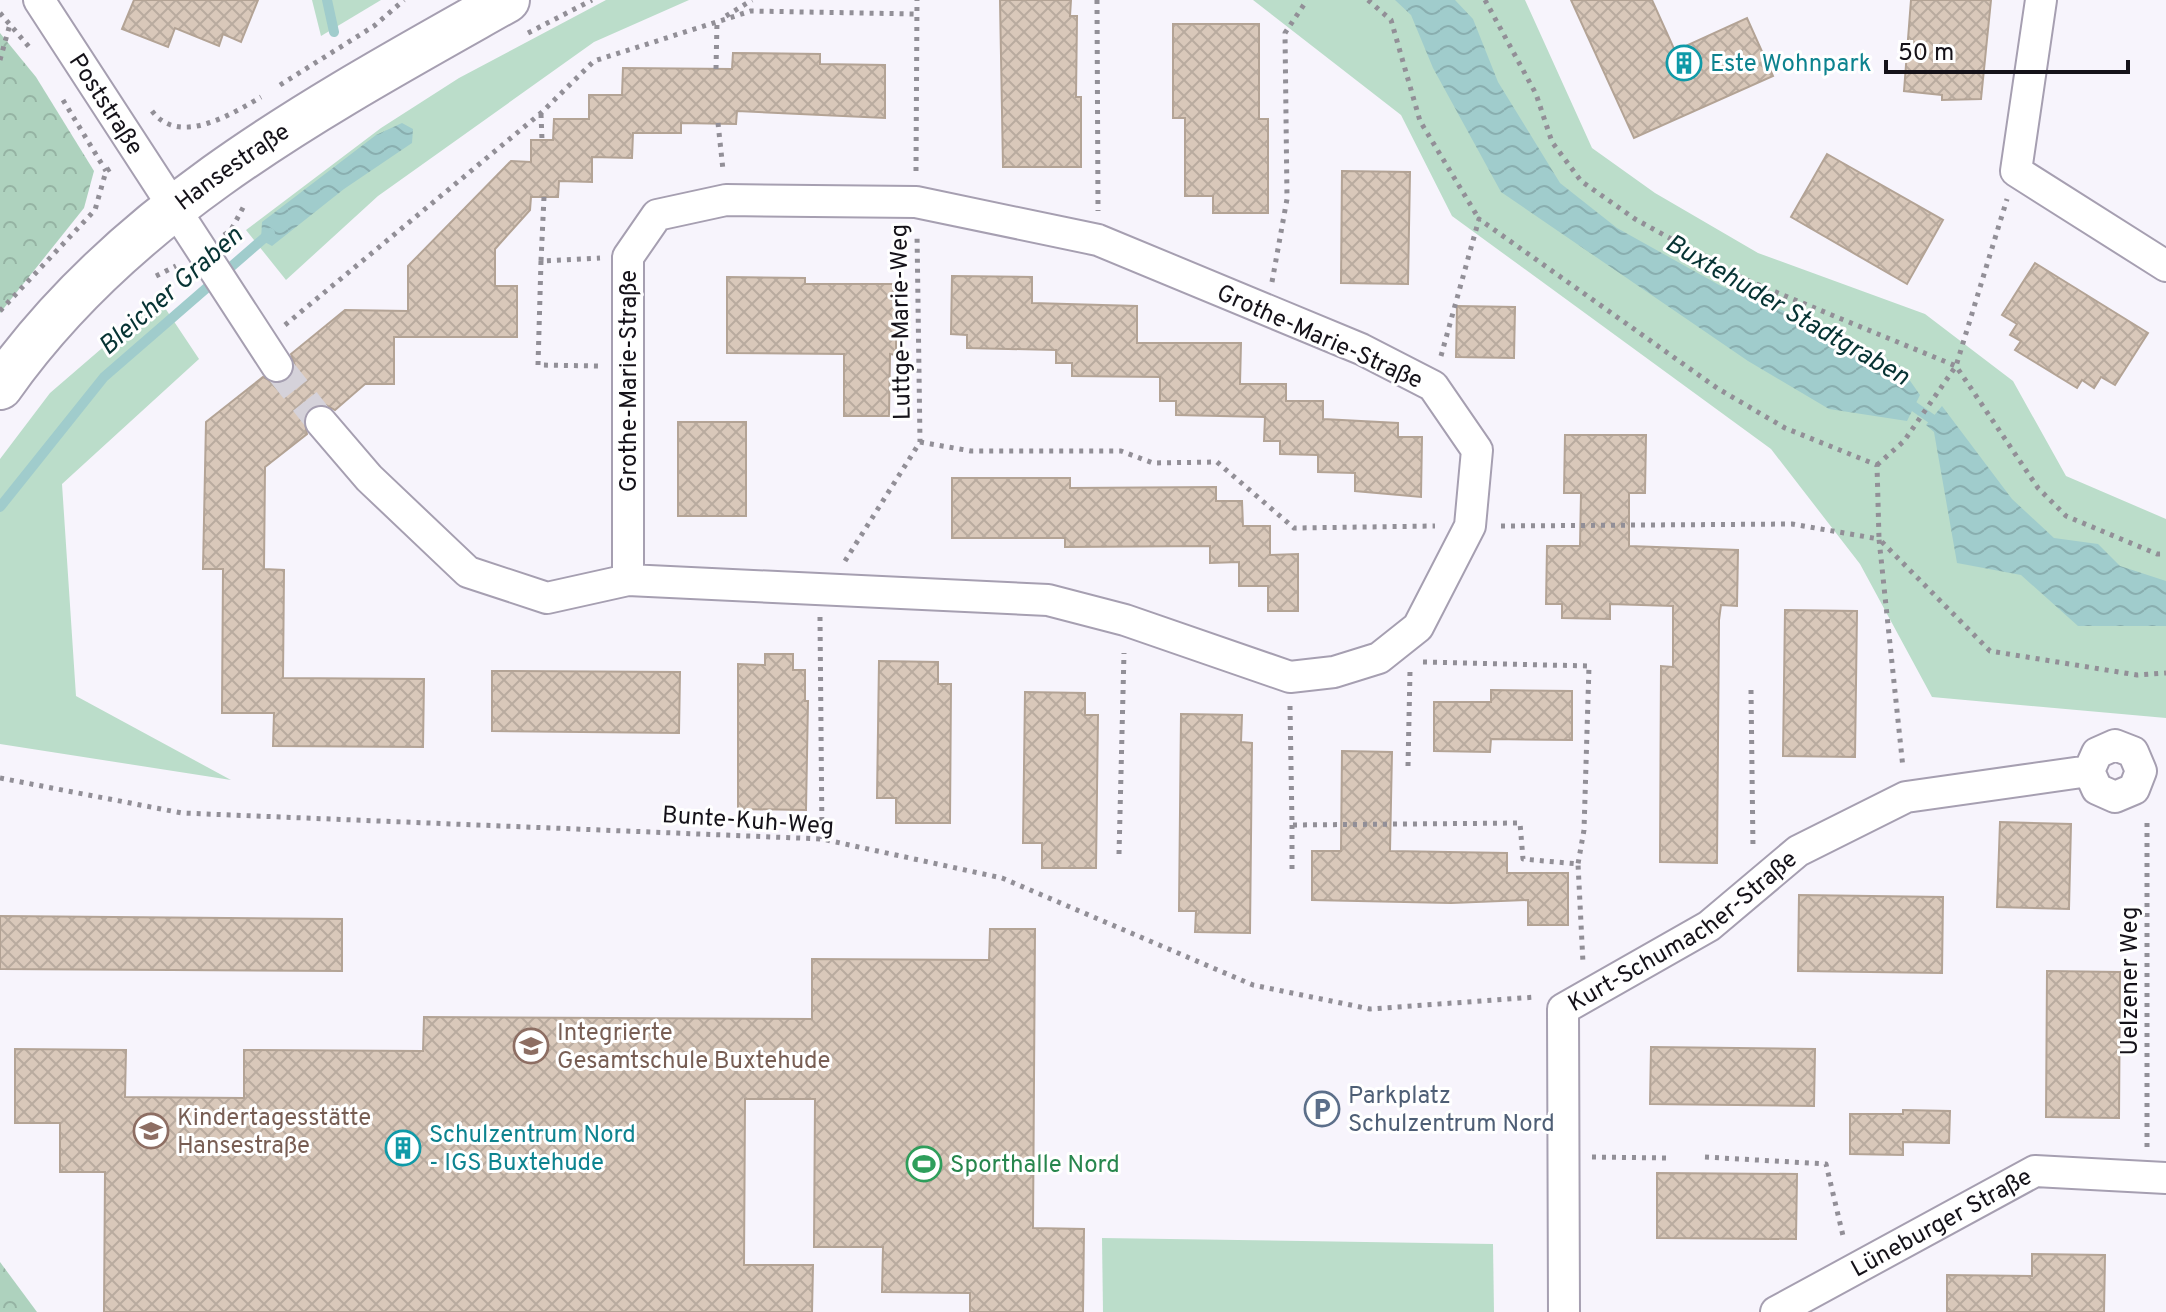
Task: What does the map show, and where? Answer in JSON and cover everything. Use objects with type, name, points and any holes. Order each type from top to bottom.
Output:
[{"type":"street","name":"Poststraße","points":[[39,0],[175,205]]},
{"type":"street","name":"Hansestraße","points":[[0,387],[88,281],[175,205],[309,113],[507,0]]},
{"type":"street","points":[[2041,0],[2016,171],[2166,266]]},
{"type":"street","name":"Grothe-Marie-Straße","points":[[321,422],[369,478],[468,572],[547,598],[628,580],[826,592],[1048,600],[1125,620],[1290,677],[1334,672],[1379,658],[1418,627],[1470,526],[1477,450],[1433,386],[1361,349],[1098,240],[916,202],[726,200],[657,215],[628,257],[628,580]]},
{"type":"street","points":[[175,205],[270,354]]},
{"type":"street","points":[[2105,747],[2125,747],[2133,752],[2141,771],[2134,789],[2115,797],[2106,795],[2091,781],[2089,771],[2097,753],[2105,747]]},
{"type":"street","name":"Kurt-Schumacher-Straße","points":[[1564,1312],[1563,1009],[1709,926],[1798,851],[1906,797],[2089,771]]},
{"type":"street","name":"Lüneburger Straße","points":[[1776,1312],[2035,1171],[2156,1177]]},
{"type":"path","points":[[171,126],[196,126],[222,119],[374,26],[404,0]]},
{"type":"path","points":[[717,22],[752,0]]},
{"type":"path","name":"Luttge-Marie-Weg","points":[[822,839],[820,610],[826,592],[920,442],[917,0]]},
{"type":"path","points":[[1097,0],[1098,240]]},
{"type":"path","points":[[1267,311],[1287,199],[1285,33],[1307,0]]},
{"type":"path","points":[[1368,0],[1391,20],[1420,121],[1479,219],[1717,388],[1785,428],[1877,465]]},
{"type":"path","points":[[1485,0],[1536,94],[1552,142],[1581,181],[1635,219],[1744,279],[1956,366],[2038,488],[2066,516],[2157,554],[2166,554]]},
{"type":"path","points":[[270,354],[541,113],[594,61],[751,11],[916,14]]},
{"type":"path","points":[[1,14],[36,55]]},
{"type":"path","points":[[716,69],[717,22]]},
{"type":"path","points":[[0,60],[10,24]]},
{"type":"path","points":[[0,311],[95,210],[106,171],[60,94]]},
{"type":"path","points":[[541,113],[542,140]]},
{"type":"path","points":[[718,123],[726,200]]},
{"type":"path","points":[[1906,797],[1879,539],[1877,465],[1904,441],[1956,366],[2016,171]]},
{"type":"path","points":[[544,197],[538,365],[628,366]]},
{"type":"path","points":[[1433,386],[1479,219]]},
{"type":"path","points":[[541,261],[628,257]]},
{"type":"path","name":"Luttge-Marie-Weg","points":[[920,442],[971,451],[1121,451],[1153,463],[1217,462],[1294,528],[1792,524],[1879,539]]},
{"type":"path","points":[[1879,539],[1990,651],[2137,675],[2166,673]]},
{"type":"path","points":[[1119,854],[1125,620]]},
{"type":"path","points":[[1408,766],[1410,661],[1589,666],[1584,830],[1578,864],[1585,984],[1591,993]]},
{"type":"path","points":[[1290,677],[1292,874]]},
{"type":"path","points":[[1751,690],[1754,888]]},
{"type":"path","name":"Bunte-Kuh-Weg","points":[[0,778],[182,813],[822,839],[1002,878],[1253,985],[1370,1009],[1539,997],[1563,1009]]},
{"type":"path","name":"Uelzener Weg","points":[[2134,789],[2147,810],[2156,1177]]},
{"type":"path","points":[[1292,825],[1520,823],[1523,859],[1578,864]]},
{"type":"path","points":[[1563,1156],[1668,1158]]},
{"type":"path","points":[[1705,1157],[1826,1164],[1852,1271]]},
{"type":"shaded area","points":[[312,0],[381,0],[321,36]]},
{"type":"shaded area","points":[[606,0],[689,0],[594,42],[378,196],[286,280],[246,230],[381,128],[459,78]]},
{"type":"shaded area","points":[[1253,0],[1525,0],[1592,148],[1655,193],[1758,253],[1925,314],[2013,381],[2066,476],[2166,519],[2166,718],[1932,697],[1860,564],[1771,449],[1452,216],[1401,115]]},
{"type":"shaded area","points":[[159,299],[199,359],[62,484],[76,696],[231,780],[0,744],[0,459],[50,393]]},
{"type":"shaded area","points":[[1102,1238],[1493,1244],[1494,1312],[1103,1312]]},
{"type":"green space","points":[[0,33],[36,77],[94,171],[84,208],[0,313]]},
{"type":"green space","points":[[0,1262],[37,1312],[0,1312]]},
{"type":"water","points":[[1395,0],[1455,0],[1473,19],[1498,82],[1560,183],[1617,228],[1721,286],[1787,312],[1899,365],[1920,395],[1907,421],[1829,409],[1748,361],[1501,192],[1433,68],[1411,15]]},
{"type":"water","name":"Bleicher Graben","points":[[402,123],[413,129],[412,143],[344,189],[272,246],[261,240],[262,222],[376,135]]},
{"type":"water","points":[[1942,406],[2012,499],[2054,538],[2098,544],[2120,566],[2166,581],[2166,626],[2078,626],[2021,575],[1957,563],[1934,432],[1926,425]]},
{"type":"building","points":[[134,0],[258,0],[241,42],[223,34],[219,46],[175,28],[168,47],[122,29]]},
{"type":"building","points":[[1000,0],[1071,0],[1070,16],[1077,16],[1076,97],[1081,97],[1081,167],[1003,167]]},
{"type":"building","name":"Este Wohnpark","points":[[1571,0],[1652,0],[1675,51],[1747,18],[1773,76],[1634,138]]},
{"type":"building","points":[[1911,0],[1991,0],[1981,99],[1942,100],[1942,95],[1904,91]]},
{"type":"building","points":[[1173,24],[1259,24],[1259,119],[1268,119],[1268,213],[1213,213],[1213,196],[1185,196],[1185,118],[1173,118]]},
{"type":"building","points":[[733,53],[820,54],[820,64],[885,65],[885,118],[737,111],[736,124],[681,123],[681,133],[633,133],[632,158],[592,157],[592,182],[559,181],[558,197],[531,197],[530,210],[495,249],[495,286],[517,286],[517,337],[394,337],[394,384],[365,384],[335,410],[326,405],[310,408],[304,417],[307,434],[265,467],[264,569],[284,570],[283,678],[424,679],[423,747],[273,746],[274,713],[222,713],[223,569],[203,569],[206,422],[263,377],[277,384],[287,381],[295,366],[291,354],[345,310],[408,311],[408,266],[511,161],[531,162],[531,140],[553,140],[554,119],[589,119],[589,95],[622,95],[623,68],[732,69]]},
{"type":"building","points":[[1827,154],[1943,220],[1907,284],[1791,217]]},
{"type":"building","points":[[1342,171],[1410,172],[1408,284],[1341,283]]},
{"type":"building","points":[[2035,263],[2148,333],[2115,385],[2101,377],[2094,388],[2082,380],[2077,388],[2015,350],[2021,341],[2010,335],[2017,324],[2002,315]]},
{"type":"building","points":[[952,276],[1032,277],[1032,303],[1137,306],[1137,343],[1241,343],[1240,384],[1286,384],[1286,401],[1323,401],[1323,419],[1398,423],[1398,437],[1422,437],[1421,497],[1355,491],[1355,473],[1318,472],[1318,455],[1280,454],[1280,441],[1264,441],[1265,417],[1176,415],[1176,401],[1160,401],[1160,377],[1072,376],[1072,363],[1056,363],[1056,350],[967,348],[967,335],[951,334]]},
{"type":"building","points":[[727,277],[805,278],[805,284],[896,284],[896,355],[890,354],[889,416],[844,416],[844,354],[727,353]]},
{"type":"building","points":[[1457,306],[1515,307],[1514,358],[1456,357]]},
{"type":"building","points":[[678,422],[746,422],[746,516],[678,516]]},
{"type":"building","points":[[1565,435],[1646,435],[1645,493],[1629,493],[1629,546],[1738,550],[1737,606],[1721,605],[1719,620],[1717,863],[1660,862],[1661,666],[1673,667],[1673,606],[1610,604],[1610,619],[1562,618],[1562,604],[1546,604],[1547,546],[1580,546],[1581,493],[1564,493]]},
{"type":"building","points":[[952,478],[1070,478],[1070,488],[1216,487],[1216,501],[1242,501],[1243,526],[1270,526],[1270,555],[1298,554],[1298,611],[1268,611],[1268,586],[1239,586],[1239,562],[1210,563],[1210,546],[1065,547],[1065,538],[952,538]]},
{"type":"building","points":[[1785,610],[1857,611],[1855,757],[1783,756]]},
{"type":"building","points":[[765,654],[793,654],[793,670],[805,670],[805,701],[808,701],[806,810],[738,809],[738,664],[765,665]]},
{"type":"building","points":[[879,661],[938,662],[938,684],[951,684],[950,823],[896,823],[896,798],[877,798]]},
{"type":"building","points":[[492,671],[680,672],[679,733],[492,731]]},
{"type":"building","points":[[1491,690],[1572,691],[1572,740],[1491,739],[1490,752],[1434,751],[1434,702],[1491,702]]},
{"type":"building","points":[[1025,692],[1085,693],[1085,715],[1098,715],[1096,868],[1042,868],[1042,843],[1023,843]]},
{"type":"building","points":[[1181,714],[1242,715],[1241,742],[1252,743],[1250,933],[1195,932],[1196,911],[1179,911]]},
{"type":"building","points":[[1342,751],[1392,752],[1390,851],[1507,853],[1507,873],[1568,873],[1568,925],[1528,925],[1528,900],[1451,903],[1312,900],[1312,851],[1341,851]]},
{"type":"building","points":[[2000,822],[2071,824],[2069,909],[1997,907]]},
{"type":"building","points":[[1799,895],[1943,897],[1942,973],[1798,971]]},
{"type":"building","points":[[0,916],[342,919],[342,971],[0,969]]},
{"type":"building","name":"Schulzentrum Nord - IGS Buxtehude","points":[[990,929],[1035,929],[1033,1228],[1084,1229],[1083,1312],[970,1312],[970,1293],[882,1292],[883,1247],[814,1247],[815,1099],[745,1099],[744,1265],[813,1265],[812,1312],[104,1312],[105,1172],[60,1172],[60,1123],[15,1123],[15,1049],[126,1050],[125,1097],[244,1098],[244,1050],[423,1051],[424,1017],[812,1019],[812,959],[989,960]]},
{"type":"building","points":[[2047,971],[2120,972],[2119,1118],[2046,1117]]},
{"type":"building","points":[[1651,1047],[1815,1049],[1814,1106],[1650,1104]]},
{"type":"building","points":[[1903,1110],[1950,1111],[1949,1143],[1903,1142],[1903,1155],[1850,1154],[1850,1114],[1903,1114]]},
{"type":"building","points":[[1657,1173],[1797,1174],[1796,1239],[1657,1238]]},
{"type":"building","points":[[2032,1254],[2105,1255],[2104,1312],[1947,1312],[1947,1275],[2032,1276]]},
{"type":"waterway","name":"Bleicher Graben","points":[[327,0],[334,32]]},
{"type":"waterway","name":"Bleicher Graben","points":[[0,507],[104,377],[270,233]]},
{"type":"waterway","name":"Buxtehuder Stadtgraben","points":[[1906,401],[1942,426]]},
{"type":"tunnel","points":[[277,366],[321,422]]},
{"type":"place","name":"Este Wohnpark","points":[[1684,63]]},
{"type":"place","name":"Integrierte Gesamtschule Buxtehude","points":[[531,1046]]},
{"type":"place","name":"Parkplatz Schulzentrum Nord","points":[[1322,1109]]},
{"type":"place","name":"Kindertagesstätte Hansestraße","points":[[151,1131]]},
{"type":"place","name":"Schulzentrum Nord - IGS Buxtehude","points":[[403,1148]]},
{"type":"place","name":"Sporthalle Nord","points":[[924,1164]]}]
